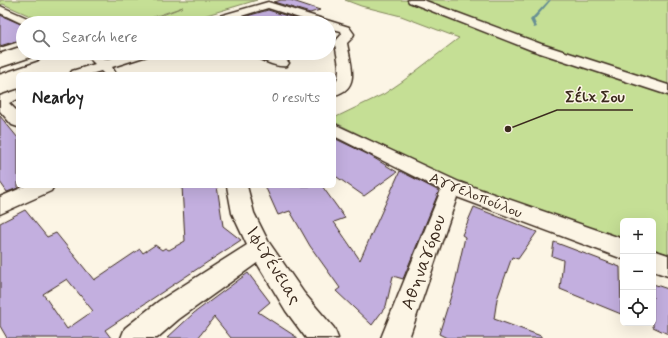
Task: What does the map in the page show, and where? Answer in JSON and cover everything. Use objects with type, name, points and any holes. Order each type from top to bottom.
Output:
[{"type":"highway","points":[[413,0],[515,40],[668,90]]},
{"type":"highway","points":[[426,0],[478,20],[668,81]]},
{"type":"street","points":[[230,16],[268,5],[303,16]]},
{"type":"street","points":[[0,8],[16,16]]},
{"type":"street","points":[[336,26],[345,29],[349,35],[341,42],[345,60],[345,81],[343,86],[336,90]]},
{"type":"street","points":[[97,60],[107,70]]},
{"type":"street","points":[[92,72],[107,70],[128,60]]},
{"type":"street","points":[[274,60],[282,63]]},
{"type":"street","points":[[16,95],[0,101],[16,120]]},
{"type":"street","name":"Αγγελοπούλου","points":[[336,130],[452,187],[620,249]]},
{"type":"street","name":"Αθηναγόρου","points":[[394,338],[446,199],[452,187]]},
{"type":"street","points":[[0,206],[40,188]]},
{"type":"street","name":"Ιφιγένειας","points":[[237,188],[245,219],[260,248],[295,302],[324,338]]},
{"type":"street","points":[[134,338],[169,310],[260,248]]},
{"type":"street","points":[[656,261],[668,266]]},
{"type":"lane","points":[[0,50],[16,46]]},
{"type":"lane","points":[[0,72],[33,60]]},
{"type":"green space","points":[[0,0],[257,0],[203,16],[160,16],[183,7],[157,16],[30,16],[3,4],[0,5]]},
{"type":"green space","points":[[345,0],[668,0],[668,254],[656,251],[656,218],[620,218],[620,239],[443,176],[336,123],[336,117],[384,94],[459,38],[401,16],[361,6]]},
{"type":"building","points":[[290,0],[320,10],[310,13],[274,2]]},
{"type":"building","points":[[268,10],[287,16],[247,16]]},
{"type":"building","points":[[0,15],[16,22],[16,41],[0,46]]},
{"type":"building","points":[[0,116],[16,136],[16,188],[18,188],[7,192],[0,182]]},
{"type":"building","points":[[336,139],[369,155],[397,172],[364,196],[336,176]]},
{"type":"building","points":[[400,171],[439,191],[403,279],[393,276],[386,306],[372,325],[336,291],[340,288],[310,246],[290,211],[278,215],[266,188],[323,188],[345,218],[334,222],[360,260]]},
{"type":"building","points":[[182,188],[217,188],[223,226],[241,240],[105,330],[111,338],[7,338],[0,326],[0,223],[25,210],[47,237],[56,233],[94,280],[140,249],[143,253],[155,245],[162,250],[165,248],[169,250],[185,241]],"holes":[[[67,279],[93,311],[67,329],[43,294]]]},
{"type":"building","points":[[474,207],[537,232],[518,259],[512,257],[497,299],[494,319],[541,336],[541,338],[447,338],[439,334],[455,283],[465,237],[462,235]]},
{"type":"building","points":[[554,242],[620,267],[620,314],[560,289],[563,260],[552,256]]},
{"type":"building","points":[[248,273],[270,302],[258,312],[298,338],[231,338],[214,317],[198,338],[167,338],[194,313]]},
{"type":"building","points":[[656,285],[668,289],[668,334],[653,327],[656,326]]},
{"type":"waterway","points":[[535,27],[532,20],[550,0]]},
{"type":"place","name":"Σέιχ Σου","points":[[508,129]]}]
